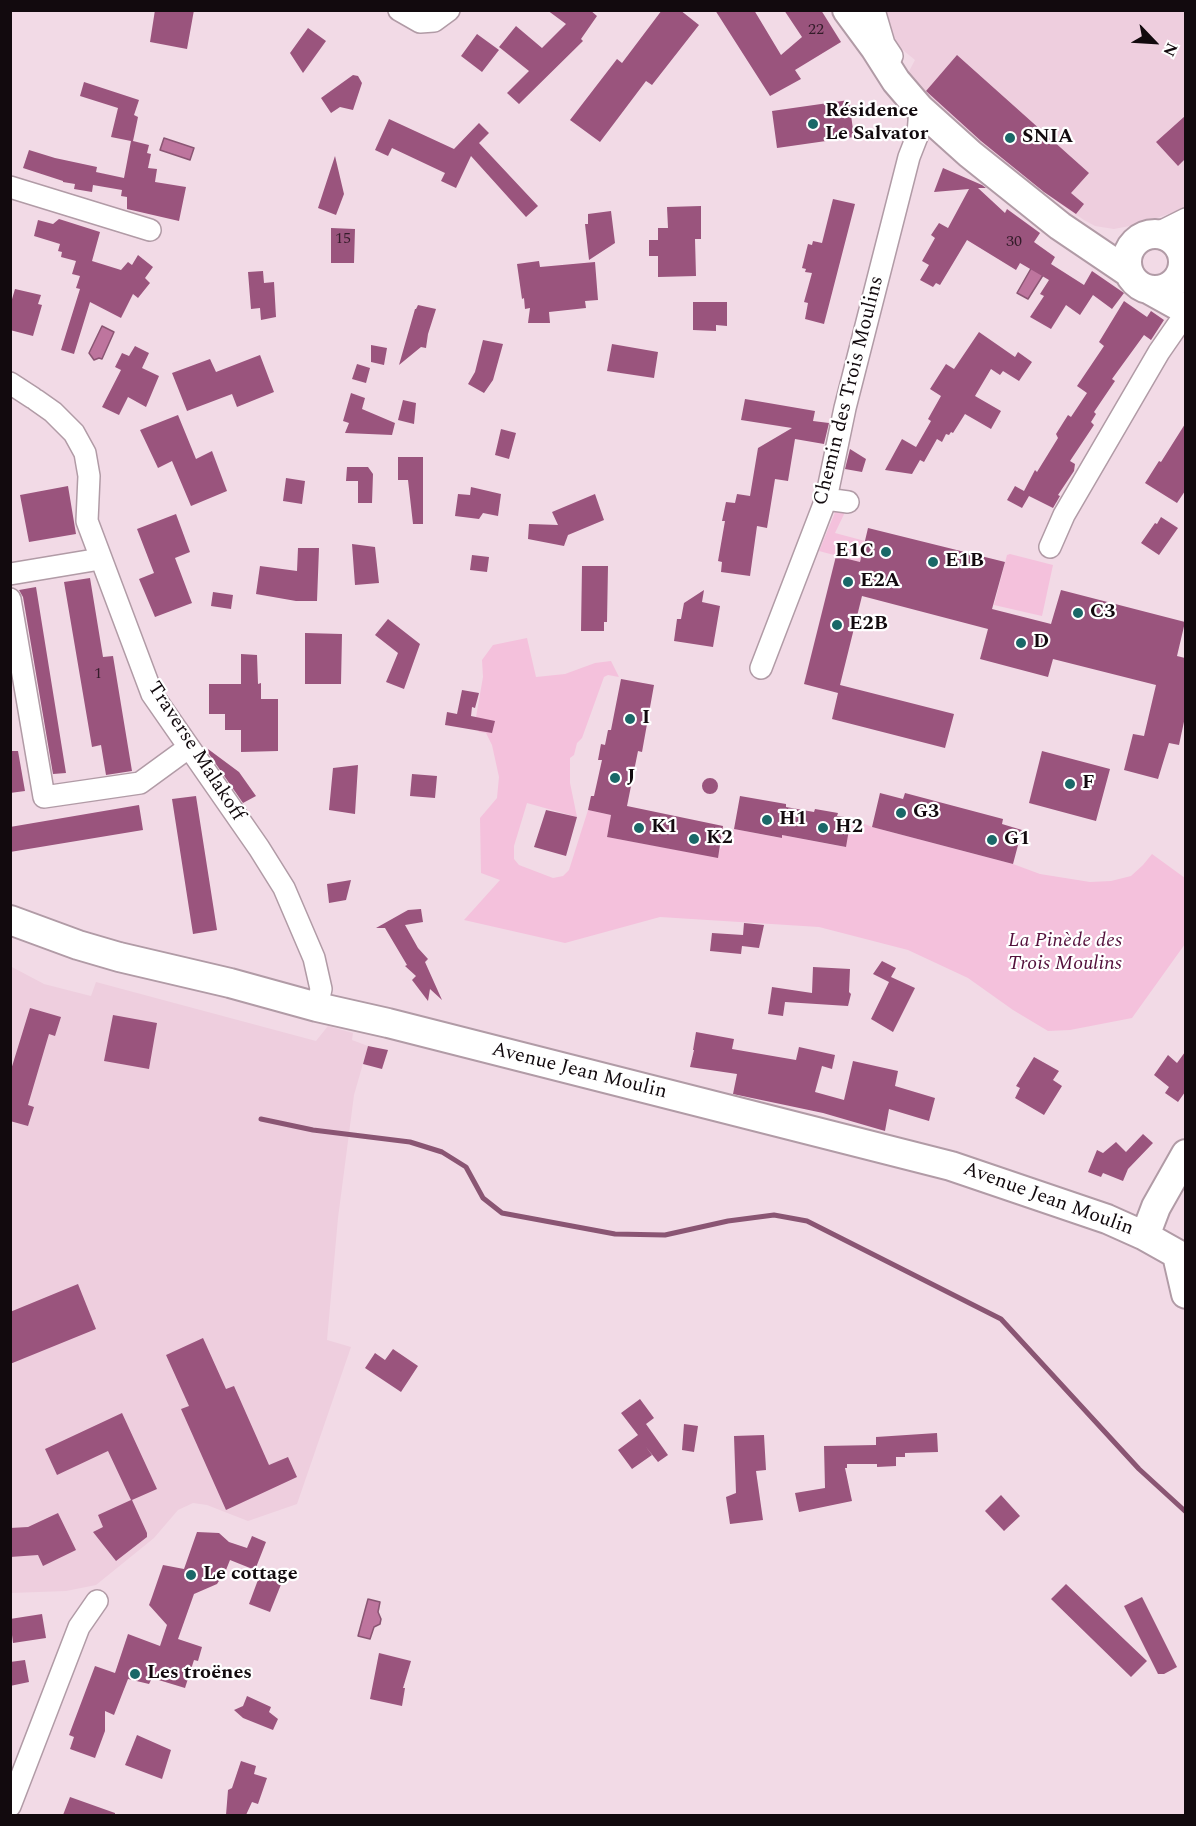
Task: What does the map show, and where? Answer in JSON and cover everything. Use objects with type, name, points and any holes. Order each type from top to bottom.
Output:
[{"type":"main road","points":[[847,10],[920,109],[969,154],[1060,226],[1128,272],[1141,287],[1150,290],[1185,312]]},
{"type":"main road","points":[[1016,190],[1093,234],[1114,240],[1167,237],[1175,243],[1182,258],[1185,305]]},
{"type":"main road","points":[[1128,272],[1128,255],[1147,237]]},
{"type":"main road","points":[[1150,290],[1161,290],[1171,286],[1182,258]]},
{"type":"main road","name":"Avenue Jean Moulin","points":[[10,920],[88,948],[951,1166],[1107,1219],[1145,1236],[1181,1257]]},
{"type":"main road","points":[[1145,1236],[1156,1207],[1185,1154]]},
{"type":"main road","points":[[1181,1257],[1185,1294]]},
{"type":"street","points":[[399,10],[420,22],[434,21],[449,10]]},
{"type":"street","points":[[874,10],[884,44],[896,61],[890,71]]},
{"type":"street","name":"Chemin des Trois Moulins","points":[[761,668],[825,499],[845,408],[909,157],[918,134],[920,109]]},
{"type":"street","points":[[10,187],[150,230]]},
{"type":"street","points":[[1147,237],[1185,219]]},
{"type":"street","points":[[1050,547],[1064,515],[1159,352],[1185,312]]},
{"type":"street","name":"Traverse Malakoff","points":[[10,383],[53,412],[74,433],[85,453],[89,476],[87,521],[152,694],[259,848],[284,888],[314,958],[321,989],[317,1007]]},
{"type":"street","points":[[825,499],[848,502]]},
{"type":"street","points":[[10,574],[100,559]]},
{"type":"street","points":[[10,599],[44,797],[140,783],[188,748]]},
{"type":"street","points":[[10,1806],[79,1627],[97,1601]]},
{"type":"shaded area","points":[[879,11],[1185,11],[1185,208],[1140,224],[1114,229],[1095,226],[1084,220],[1019,175],[957,126],[907,75],[915,60],[898,46],[893,46]]},
{"type":"shaded area","points":[[164,138],[194,148],[190,160],[160,150]]},
{"type":"shaded area","points":[[1033,265],[1045,272],[1028,299],[1017,293]]},
{"type":"shaded area","points":[[102,326],[114,332],[102,359],[94,360],[89,353]]},
{"type":"shaded area","points":[[10,966],[44,984],[91,996],[96,982],[316,1041],[328,1026],[353,1033],[352,1040],[368,1046],[354,1095],[338,1218],[327,1340],[351,1347],[297,1504],[248,1521],[207,1505],[193,1503],[178,1510],[154,1538],[96,1585],[66,1591],[11,1593]]},
{"type":"shaded area","points":[[368,1599],[380,1602],[378,1612],[381,1619],[380,1624],[374,1627],[370,1639],[358,1636]]},
{"type":"green space","points":[[836,510],[846,510],[835,533],[865,541],[860,562],[819,551]]},
{"type":"green space","points":[[1007,555],[1053,565],[1042,616],[994,605]]},
{"type":"green space","name":"La Pinède des Trois Moulins","points":[[527,638],[536,677],[565,674],[595,663],[611,661],[619,677],[608,675],[604,677],[582,738],[577,743],[574,755],[570,758],[570,783],[577,817],[527,803],[514,846],[514,859],[519,865],[553,878],[563,876],[569,870],[588,810],[611,815],[607,837],[717,857],[734,829],[845,847],[851,818],[872,827],[1013,864],[1040,874],[1090,882],[1111,881],[1131,876],[1152,854],[1185,878],[1185,944],[1132,1018],[1070,1030],[1048,1031],[1013,1010],[968,978],[908,950],[819,927],[660,917],[565,943],[464,920],[500,880],[481,873],[480,818],[497,798],[499,777],[492,745],[486,733],[479,732],[475,723],[483,677],[482,660],[493,645]]},
{"type":"building","points":[[155,10],[194,10],[187,49],[150,42]]},
{"type":"building","points":[[547,10],[590,10],[597,16],[581,39],[583,41],[519,104],[507,93],[529,71],[499,47],[516,26],[542,48],[566,24]]},
{"type":"building","points":[[662,10],[680,10],[699,25],[652,85],[646,81],[600,142],[570,120],[617,59],[622,63]]},
{"type":"building","points":[[715,10],[754,10],[781,55],[802,37],[784,10],[821,10],[841,42],[795,70],[801,79],[770,96]]},
{"type":"building","points":[[308,28],[326,41],[303,73],[290,53]]},
{"type":"building","points":[[477,34],[499,50],[482,72],[461,56]]},
{"type":"building","name":"SNIA","points":[[957,55],[1089,173],[1071,193],[1084,204],[1076,214],[1044,192],[981,141],[926,91]]},
{"type":"building","points":[[353,75],[358,76],[362,83],[353,110],[340,107],[331,113],[321,98]]},
{"type":"building","points":[[84,82],[139,100],[134,115],[138,117],[133,141],[149,145],[147,153],[151,154],[148,168],[157,169],[155,182],[186,187],[179,221],[127,209],[127,197],[121,196],[122,190],[93,185],[92,192],[74,189],[75,184],[23,168],[29,150],[97,167],[96,172],[124,178],[131,141],[111,137],[118,108],[80,96]]},
{"type":"building","name":"Résidence Le Salvator","points":[[849,100],[854,137],[777,148],[772,111]]},
{"type":"building","points":[[1185,116],[1185,159],[1178,166],[1156,142]]},
{"type":"building","points":[[389,119],[454,149],[479,123],[489,133],[479,143],[538,206],[526,217],[471,156],[456,188],[441,181],[445,173],[392,148],[388,156],[375,150]]},
{"type":"building","points":[[335,156],[344,194],[336,215],[318,208]]},
{"type":"building","points":[[943,168],[982,185],[986,188],[978,188],[1005,213],[1007,209],[1040,233],[1034,242],[1055,257],[1051,264],[1084,285],[1092,271],[1124,293],[1112,309],[1093,295],[1080,315],[1066,305],[1051,329],[1030,317],[1044,296],[1040,294],[1049,280],[1020,263],[1016,270],[967,240],[940,285],[936,283],[933,287],[920,280],[929,265],[922,261],[935,238],[931,235],[939,223],[948,228],[969,189],[934,192]]},
{"type":"building","points":[[833,199],[855,204],[824,324],[805,319],[808,303],[804,302],[812,273],[805,272],[806,269],[802,268],[808,244],[812,245],[813,241],[822,243]]},
{"type":"building","points":[[701,206],[701,239],[695,239],[696,276],[658,277],[658,256],[649,256],[649,240],[658,240],[658,228],[668,228],[667,207]]},
{"type":"building","points":[[611,211],[615,243],[589,260],[585,224],[588,224],[588,214]]},
{"type":"building","points":[[59,219],[100,232],[92,261],[121,270],[128,262],[132,265],[138,255],[153,267],[145,278],[150,283],[138,298],[133,294],[121,318],[90,302],[74,354],[61,350],[80,289],[76,288],[80,276],[72,274],[76,261],[61,257],[62,252],[58,251],[60,244],[34,236],[38,220],[53,224]]},
{"type":"building","points":[[331,228],[355,229],[354,263],[331,263]]},
{"type":"building","points":[[539,261],[540,267],[595,262],[598,300],[585,301],[586,308],[549,312],[550,323],[528,323],[530,308],[525,309],[524,298],[522,299],[517,264]]},
{"type":"building","points":[[263,271],[264,283],[274,282],[276,317],[261,320],[260,308],[251,309],[248,272]]},
{"type":"building","points":[[15,289],[41,295],[38,304],[42,305],[33,336],[10,330],[10,306]]},
{"type":"building","points":[[1124,301],[1147,317],[1151,311],[1164,320],[1151,340],[1144,335],[1112,379],[1115,381],[1094,412],[1096,414],[1091,422],[1094,425],[1070,461],[1075,464],[1074,471],[1058,495],[1060,496],[1053,508],[1029,496],[1022,508],[1007,500],[1015,486],[1024,491],[1035,470],[1037,472],[1058,438],[1056,434],[1068,415],[1071,417],[1087,393],[1077,386],[1104,346],[1099,342]]},
{"type":"building","points":[[693,302],[727,302],[727,326],[716,325],[716,331],[693,330]]},
{"type":"building","points":[[418,305],[436,309],[426,348],[421,347],[399,365],[415,309]]},
{"type":"building","points":[[979,332],[1015,357],[1018,352],[1032,362],[1019,381],[1003,371],[1000,375],[991,369],[975,396],[1001,411],[991,429],[965,414],[953,433],[946,434],[942,442],[937,439],[924,462],[920,460],[912,474],[885,470],[902,439],[916,447],[931,421],[928,419],[941,396],[930,389],[946,364],[954,369]]},
{"type":"building","points":[[483,340],[503,344],[493,380],[484,393],[468,384],[475,372]]},
{"type":"building","points":[[612,344],[658,352],[654,378],[607,371]]},
{"type":"building","points":[[371,345],[387,348],[384,365],[371,362]]},
{"type":"building","points":[[135,346],[149,353],[142,368],[159,376],[146,407],[128,397],[119,415],[102,407],[121,370],[115,367],[122,353],[129,356]]},
{"type":"building","points":[[260,355],[274,392],[237,407],[232,394],[187,411],[172,373],[210,359],[216,372]]},
{"type":"building","points":[[357,364],[370,368],[366,383],[352,379]]},
{"type":"building","points":[[351,393],[365,398],[362,409],[395,423],[392,435],[345,433],[349,423],[343,421]]},
{"type":"building","points":[[745,399],[815,411],[813,421],[829,423],[824,444],[795,439],[788,481],[775,479],[767,528],[757,526],[750,576],[721,572],[722,562],[718,561],[726,502],[735,503],[737,494],[750,496],[758,448],[792,428],[741,420]]},
{"type":"building","points":[[403,400],[416,403],[414,424],[398,420]]},
{"type":"building","points":[[178,415],[196,459],[212,451],[227,491],[191,506],[172,461],[158,468],[140,430]]},
{"type":"building","points":[[1185,424],[1185,491],[1177,503],[1145,483]]},
{"type":"building","points":[[501,429],[516,433],[509,459],[495,455]]},
{"type":"building","points":[[850,449],[866,459],[862,472],[845,469]]},
{"type":"building","points":[[398,457],[423,457],[423,524],[413,524],[408,480],[398,480]]},
{"type":"building","points":[[347,467],[368,467],[373,474],[372,503],[358,503],[358,481],[346,481]]},
{"type":"building","points":[[286,478],[305,481],[302,504],[283,501]]},
{"type":"building","points":[[68,486],[76,534],[29,542],[20,495]]},
{"type":"building","points":[[471,487],[501,494],[498,516],[483,513],[479,519],[455,516],[458,494],[470,495]]},
{"type":"building","points":[[595,494],[604,520],[568,535],[564,546],[528,539],[529,524],[558,525],[552,512]]},
{"type":"building","points":[[176,514],[190,552],[175,558],[192,603],[155,617],[139,579],[154,573],[137,529]]},
{"type":"building","points":[[1161,517],[1178,528],[1159,555],[1141,543]]},
{"type":"building","points":[[868,528],[1005,562],[992,609],[1051,624],[1061,590],[1185,622],[1177,656],[1185,658],[1185,717],[1179,745],[1169,743],[1158,779],[1124,770],[1133,734],[1144,736],[1156,685],[1053,659],[1048,677],[980,659],[988,629],[862,596],[840,685],[954,714],[945,748],[832,719],[838,693],[804,684],[836,556],[860,562]]},
{"type":"building","points":[[352,544],[375,547],[379,583],[355,585]]},
{"type":"building","points":[[298,548],[319,548],[317,601],[296,601],[256,594],[260,566],[297,571]]},
{"type":"building","points":[[472,555],[489,557],[487,572],[470,570]]},
{"type":"building","points":[[582,566],[608,566],[607,622],[604,622],[604,631],[581,631]]},
{"type":"building","points":[[90,578],[103,657],[113,656],[132,771],[106,775],[101,745],[92,747],[64,582]]},
{"type":"building","points":[[36,587],[66,773],[53,774],[23,597],[19,590]]},
{"type":"building","points":[[704,590],[702,602],[720,606],[713,647],[674,641],[677,619],[681,619],[684,603]]},
{"type":"building","points":[[213,592],[233,595],[231,609],[211,606]]},
{"type":"building","points":[[388,619],[420,644],[404,689],[386,682],[398,653],[375,635]]},
{"type":"building","points":[[305,633],[342,634],[341,684],[305,684]]},
{"type":"building","points":[[241,654],[257,655],[261,699],[278,699],[278,751],[241,752],[241,730],[225,730],[225,714],[209,714],[209,684],[241,684]]},
{"type":"building","points":[[621,679],[654,685],[642,752],[638,751],[627,806],[723,826],[718,858],[607,837],[611,815],[588,810],[591,796],[594,796],[602,760],[598,760],[601,744],[605,745],[608,730],[611,730]]},
{"type":"building","points":[[462,690],[479,693],[475,708],[472,707],[471,716],[495,721],[492,733],[445,725],[447,712],[457,714]]},
{"type":"building","points":[[208,749],[239,772],[256,796],[243,803],[209,754]]},
{"type":"building","points":[[10,751],[18,751],[25,791],[10,793]]},
{"type":"building","name":"F","points":[[1042,751],[1110,769],[1096,821],[1029,803]]},
{"type":"building","points":[[358,765],[355,814],[329,810],[333,768]]},
{"type":"building","points":[[412,774],[437,776],[435,798],[410,796]]},
{"type":"building","points":[[707,778],[713,778],[718,786],[716,792],[707,794],[702,789],[702,783]]},
{"type":"building","points":[[880,793],[903,799],[905,793],[1003,819],[1002,824],[1022,830],[1013,864],[872,827]]},
{"type":"building","points":[[196,796],[217,930],[193,934],[172,799]]},
{"type":"building","points":[[740,796],[786,804],[786,807],[814,812],[815,809],[838,813],[837,816],[851,818],[846,847],[734,829]]},
{"type":"building","points":[[139,805],[143,830],[10,852],[10,827]]},
{"type":"building","points":[[546,810],[577,817],[566,856],[534,847]]},
{"type":"building","points":[[351,880],[346,900],[329,903],[327,884]]},
{"type":"building","points":[[421,909],[423,922],[405,925],[418,948],[428,959],[425,962],[442,1000],[430,989],[428,1001],[412,980],[416,976],[405,966],[407,965],[385,928],[376,928],[408,910]]},
{"type":"building","points":[[744,923],[764,925],[759,948],[742,946],[741,954],[710,951],[712,933],[743,935]]},
{"type":"building","points":[[882,961],[896,968],[891,977],[915,988],[893,1032],[871,1019],[889,982],[873,974]]},
{"type":"building","points":[[813,967],[850,969],[849,992],[851,994],[848,1006],[785,1002],[783,1016],[768,1014],[772,987],[812,993]]},
{"type":"building","points":[[30,1008],[61,1017],[55,1036],[49,1034],[28,1105],[34,1107],[28,1126],[10,1121],[10,1073]]},
{"type":"building","points":[[113,1015],[157,1023],[149,1069],[104,1061]]},
{"type":"building","points":[[696,1032],[734,1039],[732,1049],[796,1060],[799,1047],[835,1055],[832,1069],[822,1066],[815,1092],[844,1100],[853,1061],[898,1071],[895,1086],[935,1098],[929,1121],[889,1109],[885,1131],[823,1113],[733,1094],[737,1074],[690,1067]]},
{"type":"building","points":[[368,1046],[388,1050],[382,1069],[363,1064]]},
{"type":"building","points":[[1185,1052],[1185,1092],[1178,1102],[1165,1093],[1169,1087],[1154,1075],[1168,1055],[1177,1063]]},
{"type":"building","points":[[1034,1057],[1059,1071],[1053,1080],[1062,1086],[1044,1115],[1015,1098],[1020,1088],[1016,1086]]},
{"type":"building","points":[[1143,1134],[1153,1143],[1128,1169],[1123,1181],[1103,1173],[1101,1177],[1088,1172],[1097,1150],[1103,1153],[1116,1142],[1126,1152]]},
{"type":"building","points":[[78,1284],[96,1329],[10,1364],[10,1312]]},
{"type":"building","points":[[203,1338],[226,1389],[234,1386],[269,1465],[288,1457],[297,1477],[226,1510],[181,1409],[189,1406],[166,1355]]},
{"type":"building","points":[[393,1349],[418,1366],[401,1392],[365,1368],[375,1353],[385,1360]]},
{"type":"building","points":[[640,1399],[654,1418],[646,1424],[668,1455],[658,1462],[646,1447],[652,1455],[632,1469],[618,1450],[638,1435],[621,1413]]},
{"type":"building","points":[[122,1413],[157,1489],[132,1500],[147,1537],[116,1561],[93,1532],[103,1527],[98,1515],[131,1500],[108,1451],[57,1475],[45,1449]]},
{"type":"building","points":[[684,1424],[698,1426],[694,1452],[682,1450]]},
{"type":"building","points":[[937,1433],[938,1452],[905,1453],[905,1457],[896,1457],[896,1466],[847,1464],[845,1468],[852,1501],[799,1512],[795,1493],[825,1488],[824,1446],[876,1445],[876,1437]]},
{"type":"building","points":[[764,1435],[766,1470],[756,1471],[763,1520],[730,1524],[726,1497],[736,1493],[734,1436]]},
{"type":"building","points":[[1001,1495],[1020,1516],[1004,1531],[985,1511]]},
{"type":"building","points":[[58,1513],[76,1550],[43,1566],[38,1555],[10,1557],[10,1528],[28,1527]]},
{"type":"building","points":[[197,1532],[219,1533],[229,1542],[247,1548],[252,1536],[266,1542],[255,1570],[230,1560],[217,1584],[194,1594],[178,1639],[202,1647],[198,1661],[194,1660],[185,1688],[152,1678],[149,1684],[128,1679],[114,1715],[105,1711],[105,1731],[95,1758],[70,1749],[74,1737],[69,1735],[95,1666],[115,1673],[128,1634],[160,1646],[167,1625],[149,1605],[163,1565],[184,1569]]},
{"type":"building","points":[[262,1569],[284,1577],[270,1612],[249,1604]]},
{"type":"building","points":[[1066,1584],[1147,1661],[1131,1677],[1051,1599]]},
{"type":"building","points":[[1142,1597],[1177,1667],[1164,1674],[1158,1674],[1124,1606]]},
{"type":"building","points":[[42,1614],[46,1638],[13,1643],[10,1619]]},
{"type":"building","points":[[379,1653],[411,1661],[403,1688],[405,1688],[402,1706],[370,1699]]},
{"type":"building","points":[[25,1660],[29,1682],[10,1686],[10,1662]]},
{"type":"building","points":[[247,1696],[271,1707],[269,1712],[278,1719],[273,1730],[243,1718],[234,1710],[243,1706]]},
{"type":"building","points":[[137,1735],[171,1750],[162,1779],[125,1765]]},
{"type":"building","points":[[241,1761],[256,1766],[254,1774],[267,1778],[258,1804],[252,1802],[246,1815],[226,1815],[228,1790],[232,1788]]},
{"type":"building","points":[[70,1797],[115,1813],[115,1815],[63,1815]]},
{"type":"waterway","points":[[261,1119],[313,1130],[410,1142],[442,1152],[466,1167],[483,1198],[502,1213],[615,1234],[665,1235],[728,1221],[774,1215],[807,1221],[1001,1319],[1139,1469],[1186,1512]]},
{"type":"place","name":"Résidence Le Salvator","points":[[813,124]]},
{"type":"place","name":"SNIA","points":[[1010,138]]},
{"type":"place","name":"E1C","points":[[886,552]]},
{"type":"place","name":"E1B","points":[[933,562]]},
{"type":"place","name":"E2A","points":[[848,582]]},
{"type":"place","name":"C3","points":[[1078,613]]},
{"type":"place","name":"E2B","points":[[837,625]]},
{"type":"place","name":"D","points":[[1021,643]]},
{"type":"place","name":"I","points":[[630,719]]},
{"type":"place","name":"J","points":[[615,778]]},
{"type":"place","name":"F","points":[[1070,784]]},
{"type":"place","name":"G3","points":[[901,813]]},
{"type":"place","name":"H1","points":[[767,820]]},
{"type":"place","name":"K1","points":[[639,828]]},
{"type":"place","name":"H2","points":[[823,828]]},
{"type":"place","name":"K2","points":[[694,839]]},
{"type":"place","name":"G1","points":[[992,840]]},
{"type":"place","name":"Le cottage","points":[[191,1575]]},
{"type":"place","name":"Les troënes","points":[[135,1674]]}]
